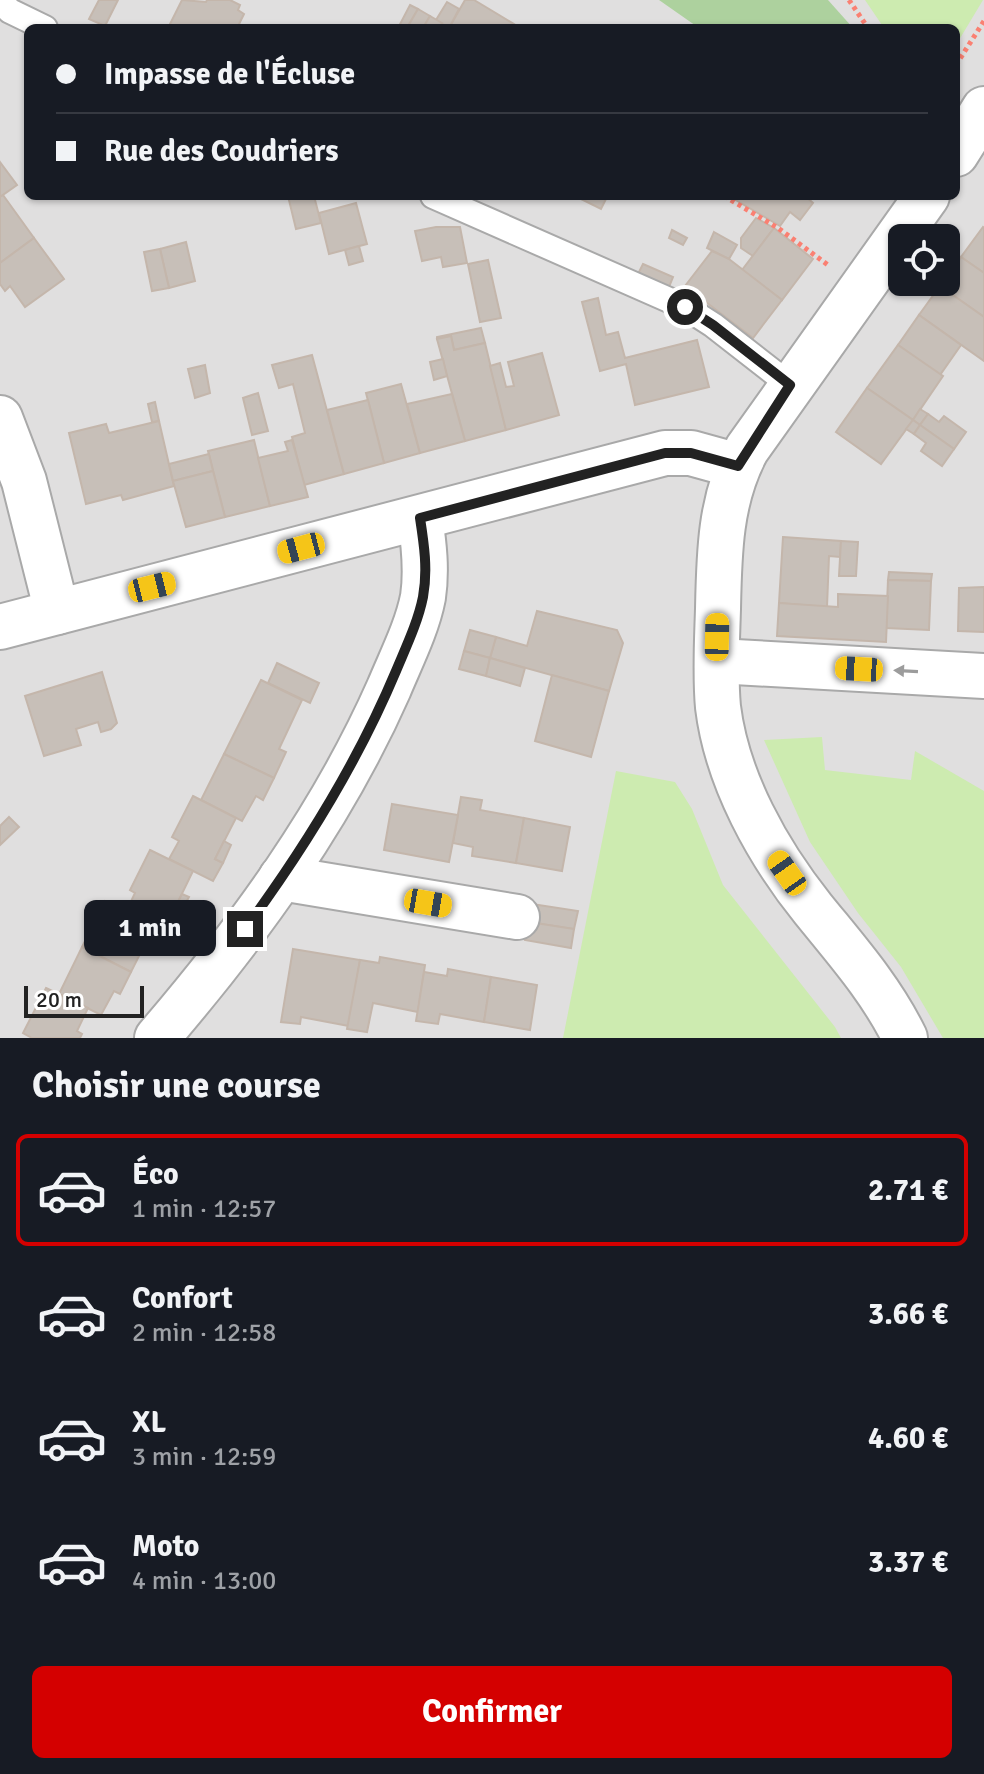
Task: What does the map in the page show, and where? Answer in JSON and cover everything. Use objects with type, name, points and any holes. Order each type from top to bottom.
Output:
[{"type":"street","points":[[960,148],[984,109]]},
{"type":"street","points":[[905,1038],[872,981],[812,908],[763,833],[739,781],[723,733],[717,696],[717,661],[720,545],[727,503],[738,466],[790,385],[924,200]]},
{"type":"street","points":[[0,418],[24,481],[57,612]]},
{"type":"street","points":[[0,627],[665,453],[691,453],[738,466]]},
{"type":"street","points":[[157,1038],[210,976],[281,878],[332,800],[361,746],[418,616],[425,581],[420,518]]},
{"type":"street","points":[[717,661],[984,676]]},
{"type":"street","points":[[281,878],[517,917]]},
{"type":"lane","points":[[0,1],[10,11],[37,24]]},
{"type":"lane","points":[[442,200],[685,307],[790,385]]},
{"type":"path","points":[[849,0],[865,24]]},
{"type":"path","points":[[960,59],[984,21]]},
{"type":"path","points":[[731,200],[778,228],[861,289]]},
{"type":"shaded area","points":[[0,0],[984,0],[984,1038],[0,1038]]},
{"type":"green space","points":[[659,0],[828,0],[849,24],[693,24]]},
{"type":"green space","points":[[865,0],[983,0],[960,38],[960,24],[881,24]]},
{"type":"green space","points":[[822,737],[825,770],[911,780],[915,751],[984,791],[984,1038],[943,1038],[901,967],[858,913],[810,842],[764,740]]},
{"type":"green space","points":[[616,771],[675,782],[692,809],[723,885],[841,1038],[563,1038]]},
{"type":"building","points":[[99,0],[118,0],[106,24],[89,19]]},
{"type":"building","points":[[182,0],[230,0],[240,5],[238,10],[244,14],[239,24],[170,24]]},
{"type":"building","points":[[465,0],[474,0],[514,24],[451,24]]},
{"type":"building","points":[[447,2],[459,9],[451,24],[436,20]]},
{"type":"building","points":[[410,5],[418,9],[409,24],[400,24]]},
{"type":"building","points":[[418,9],[430,16],[425,24],[409,24]]},
{"type":"building","points":[[430,16],[442,23],[441,24],[425,24]]},
{"type":"building","points":[[0,162],[17,185],[0,197]]},
{"type":"building","points":[[3,195],[34,238],[0,263],[0,197]]},
{"type":"building","points":[[289,200],[315,200],[321,223],[296,229]]},
{"type":"building","points":[[583,200],[606,200],[601,209]]},
{"type":"building","points":[[736,200],[810,200],[813,203],[800,220],[790,212],[780,226]]},
{"type":"building","points":[[356,203],[367,244],[329,254],[319,213]]},
{"type":"building","points":[[756,218],[774,228],[753,256],[741,248],[741,238]]},
{"type":"building","points":[[460,227],[467,263],[443,267],[441,257],[422,261],[415,231]]},
{"type":"building","points":[[774,228],[813,259],[782,300],[742,270]]},
{"type":"building","points":[[984,228],[984,273],[961,257]]},
{"type":"building","points":[[672,230],[687,238],[683,245],[669,238]]},
{"type":"building","points":[[714,232],[737,245],[729,259],[707,248]]},
{"type":"building","points":[[34,238],[64,279],[25,307],[10,286],[5,291],[0,284],[0,263]]},
{"type":"building","points":[[186,242],[195,281],[169,288],[160,249]]},
{"type":"building","points":[[359,246],[363,261],[349,265],[345,250]]},
{"type":"building","points":[[160,249],[169,288],[152,291],[144,252]]},
{"type":"building","points":[[712,251],[729,259],[782,300],[753,338],[685,286]]},
{"type":"building","points":[[960,259],[984,273],[984,317],[954,296],[960,296]]},
{"type":"building","points":[[488,260],[501,318],[480,322],[468,264]]},
{"type":"building","points":[[643,264],[673,277],[669,287],[638,274]]},
{"type":"building","points":[[933,296],[954,296],[984,317],[984,361],[919,315]]},
{"type":"building","points":[[598,298],[606,335],[618,332],[625,358],[697,340],[709,387],[635,405],[626,364],[600,371],[582,302]]},
{"type":"building","points":[[919,315],[961,345],[940,375],[898,345]]},
{"type":"building","points":[[481,328],[485,343],[454,350],[451,336],[437,339],[437,337]]},
{"type":"building","points":[[451,336],[454,350],[485,343],[506,430],[465,441],[437,339]]},
{"type":"building","points":[[898,345],[943,376],[913,420],[867,388]]},
{"type":"building","points":[[542,353],[559,415],[506,430],[490,366],[500,363],[506,387],[514,386],[508,362]]},
{"type":"building","points":[[312,355],[344,474],[304,485],[292,437],[305,433],[293,384],[279,388],[272,365]]},
{"type":"building","points":[[443,359],[447,376],[434,380],[430,362]]},
{"type":"building","points":[[205,365],[210,393],[195,398],[188,369]]},
{"type":"building","points":[[401,384],[420,453],[384,463],[366,393]]},
{"type":"building","points":[[867,388],[913,420],[881,464],[836,432]]},
{"type":"building","points":[[258,393],[268,431],[252,435],[243,398]]},
{"type":"building","points":[[452,394],[465,441],[420,453],[407,404]]},
{"type":"building","points":[[368,400],[384,463],[344,474],[327,410]]},
{"type":"building","points":[[155,402],[159,421],[152,422],[148,404]]},
{"type":"building","points":[[920,409],[928,414],[920,425],[913,420]]},
{"type":"building","points":[[928,414],[939,422],[944,416],[966,432],[954,449],[920,425]]},
{"type":"building","points":[[913,420],[920,425],[914,434],[906,429]]},
{"type":"building","points":[[159,421],[174,486],[123,500],[121,495],[86,504],[69,433],[106,424],[109,433]]},
{"type":"building","points":[[920,425],[954,449],[942,466],[921,451],[926,443],[914,434]]},
{"type":"building","points":[[254,440],[270,506],[225,517],[208,451]]},
{"type":"building","points":[[292,440],[308,497],[270,506],[258,458],[288,451],[285,442]]},
{"type":"building","points":[[209,454],[213,471],[173,481],[169,464]]},
{"type":"building","points":[[213,471],[225,517],[186,527],[173,481]]},
{"type":"building","points":[[783,537],[841,541],[840,557],[829,556],[827,607],[779,603]]},
{"type":"building","points":[[841,541],[858,542],[856,576],[839,576]]},
{"type":"building","points":[[889,572],[932,574],[931,581],[888,580]]},
{"type":"building","points":[[888,580],[931,581],[929,630],[886,628]]},
{"type":"building","points":[[984,587],[984,632],[958,631],[959,588]]},
{"type":"building","points":[[838,594],[888,596],[886,642],[777,636],[779,603],[838,607]]},
{"type":"building","points":[[537,611],[617,630],[623,643],[609,691],[490,658],[496,637],[527,646]]},
{"type":"building","points":[[470,630],[496,637],[490,658],[464,651]]},
{"type":"building","points":[[464,651],[490,658],[486,676],[459,669]]},
{"type":"building","points":[[490,658],[525,668],[520,686],[486,676]]},
{"type":"building","points":[[277,663],[319,683],[310,703],[268,683]]},
{"type":"building","points":[[102,672],[117,723],[101,732],[98,722],[76,729],[81,745],[44,756],[25,696]]},
{"type":"building","points":[[552,675],[609,691],[591,757],[535,741]]},
{"type":"building","points":[[261,680],[302,700],[279,749],[286,752],[274,778],[224,754]]},
{"type":"building","points":[[224,754],[274,778],[263,800],[256,796],[242,821],[201,800]]},
{"type":"building","points":[[193,796],[236,818],[215,859],[223,863],[213,881],[169,859],[179,841],[172,837]]},
{"type":"building","points":[[461,797],[482,800],[480,810],[524,818],[516,863],[472,856],[473,847],[453,843]]},
{"type":"building","points":[[392,804],[458,815],[449,862],[384,850]]},
{"type":"building","points":[[9,817],[19,827],[0,845],[0,826]]},
{"type":"building","points":[[524,818],[570,827],[562,871],[516,863]]},
{"type":"building","points":[[224,841],[231,845],[223,863],[215,859]]},
{"type":"building","points":[[150,850],[193,871],[173,912],[179,915],[169,934],[126,912],[135,893],[130,890]]},
{"type":"building","points":[[182,894],[189,897],[179,915],[173,912]]},
{"type":"building","points":[[105,901],[148,923],[136,945],[143,948],[131,972],[82,947]]},
{"type":"building","points":[[532,904],[578,911],[574,929],[529,922]]},
{"type":"building","points":[[529,922],[574,929],[571,948],[525,940]]},
{"type":"building","points":[[82,947],[131,972],[120,994],[114,991],[101,1015],[59,994]]},
{"type":"building","points":[[293,949],[360,960],[349,1026],[301,1017],[300,1024],[281,1022]]},
{"type":"building","points":[[380,957],[425,965],[418,1012],[373,1003],[367,1032],[347,1029],[360,960],[379,963]]},
{"type":"building","points":[[448,969],[491,977],[484,1022],[440,1014],[438,1024],[416,1021],[424,972],[447,976]]},
{"type":"building","points":[[491,977],[537,985],[530,1030],[484,1022]]},
{"type":"building","points":[[46,988],[88,1008],[77,1031],[82,1034],[80,1038],[32,1038],[23,1033]]},
{"type":"route","points":[[245,929],[332,800],[394,676],[423,600],[425,567],[420,518],[665,453],[691,453],[738,466],[790,385],[699,314],[685,307]]}]
